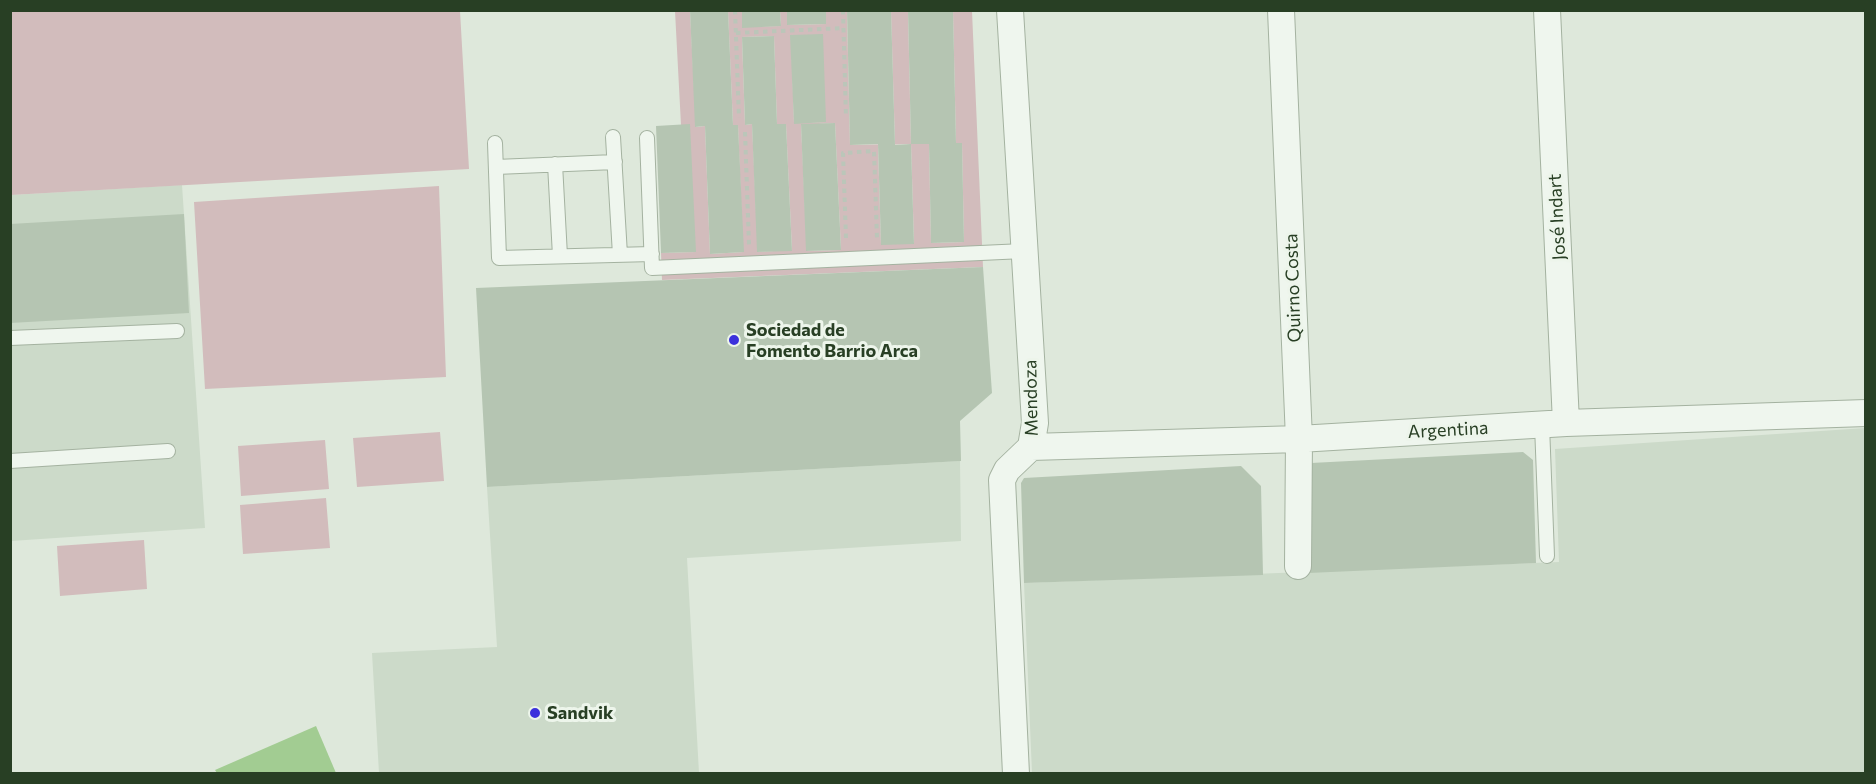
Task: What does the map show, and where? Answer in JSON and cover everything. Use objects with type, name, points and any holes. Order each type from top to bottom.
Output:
[{"type":"street","name":"Mendoza","points":[[1010,10],[1035,423],[1031,447],[1007,470],[1002,480],[1016,774]]},
{"type":"street","name":"Quirno Costa","points":[[1281,10],[1299,439],[1298,566]]},
{"type":"street","name":"José Indart","points":[[1547,10],[1554,424]]},
{"type":"street","name":"Argentina","points":[[1031,447],[1299,439],[1554,424],[1866,413]]},
{"type":"lane","points":[[613,137],[620,255]]},
{"type":"lane","points":[[647,138],[652,268],[1024,251]]},
{"type":"lane","points":[[495,143],[499,258],[652,254]]},
{"type":"lane","points":[[496,167],[615,162]]},
{"type":"lane","points":[[555,164],[560,256]]},
{"type":"lane","points":[[10,338],[177,331]]},
{"type":"lane","points":[[1547,556],[1554,424]]},
{"type":"lane","points":[[10,461],[168,451]]},
{"type":"path","points":[[735,10],[739,118]]},
{"type":"path","points":[[843,10],[846,118]]},
{"type":"path","points":[[736,33],[844,28]]},
{"type":"path","points":[[745,132],[750,264]]},
{"type":"path","points":[[847,260],[843,153],[874,151],[878,259]]},
{"type":"shaded area","points":[[11,10],[460,11],[469,169],[11,195]]},
{"type":"shaded area","points":[[675,11],[690,11],[696,127],[705,126],[710,254],[743,252],[738,125],[733,125],[728,11],[742,11],[742,27],[781,26],[780,11],[787,11],[788,25],[826,24],[826,11],[847,11],[850,145],[895,144],[891,11],[908,11],[911,144],[929,144],[931,243],[964,242],[962,143],[956,143],[953,11],[972,11],[983,267],[662,280],[661,253],[695,252],[681,125]],"holes":[[[791,35],[826,122],[794,123]],[[774,36],[777,124],[786,124],[792,250],[758,252],[752,124],[745,125],[742,37]],[[835,123],[841,250],[807,251],[801,125]],[[911,144],[914,243],[881,244],[878,145]]]},
{"type":"shaded area","points":[[182,185],[205,528],[11,541],[11,195]]},
{"type":"shaded area","points":[[439,186],[446,377],[205,389],[194,202]]},
{"type":"shaded area","points":[[1865,428],[1865,773],[1032,773],[1024,583],[1559,562],[1555,449]]},
{"type":"shaded area","points":[[440,432],[444,481],[357,487],[353,438]]},
{"type":"shaded area","points":[[325,440],[329,489],[241,496],[238,446]]},
{"type":"shaded area","points":[[960,461],[961,541],[687,558],[699,773],[379,773],[372,653],[497,647],[487,487]]},
{"type":"shaded area","points":[[326,498],[330,548],[243,554],[240,505]]},
{"type":"shaded area","points":[[144,540],[147,589],[60,596],[57,546]]},
{"type":"shaded area","points":[[316,726],[336,773],[217,773],[215,770]]},
{"type":"building","points":[[690,10],[728,10],[733,125],[738,125],[744,252],[710,254],[705,126],[695,127]]},
{"type":"building","points":[[742,10],[780,10],[781,26],[742,28]]},
{"type":"building","points":[[787,10],[826,10],[826,24],[787,25]]},
{"type":"building","points":[[847,10],[891,10],[895,145],[911,144],[914,244],[881,245],[878,144],[850,145]]},
{"type":"building","points":[[908,10],[953,10],[956,143],[962,143],[964,242],[931,243],[929,144],[911,144]]},
{"type":"building","points":[[823,34],[826,122],[794,124],[790,35]]},
{"type":"building","points":[[774,36],[777,124],[786,124],[792,251],[757,252],[752,124],[745,125],[742,37]]},
{"type":"building","points":[[835,123],[841,250],[806,251],[801,124]]},
{"type":"building","points":[[690,124],[696,252],[661,253],[656,126]]},
{"type":"building","points":[[184,214],[189,313],[10,323],[10,224]]},
{"type":"building","name":"Sociedad de Fomento Barrio Arca","points":[[983,267],[992,393],[960,421],[961,461],[487,487],[476,288]]},
{"type":"building","points":[[1523,452],[1533,460],[1536,563],[1308,573],[1311,463]]},
{"type":"building","points":[[1241,466],[1261,486],[1263,575],[1024,583],[1021,483],[1024,478]]},
{"type":"place","name":"Sociedad de Fomento Barrio Arca","points":[[734,340]]},
{"type":"place","name":"Sandvik","points":[[535,713]]}]
